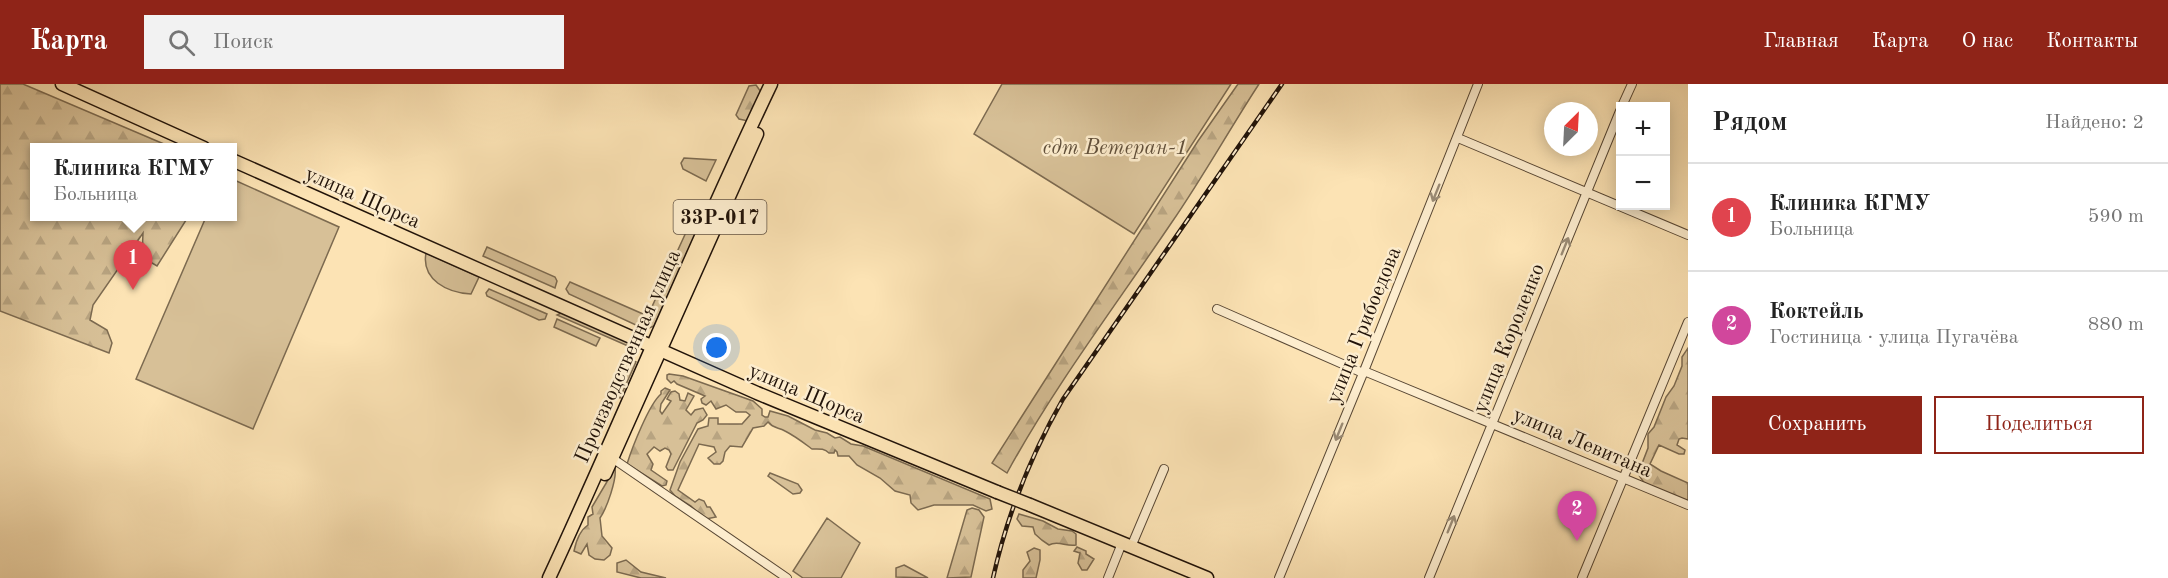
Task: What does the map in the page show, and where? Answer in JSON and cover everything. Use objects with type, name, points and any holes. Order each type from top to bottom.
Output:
[{"type":"main road","points":[[62,84],[195,143]]},
{"type":"main road","name":"Производственная улица","points":[[558,578],[612,458],[656,349],[771,84]]},
{"type":"main road","name":"Производственная улица","points":[[549,578],[780,84]]},
{"type":"main road","name":"улица Щорса","points":[[237,162],[757,393],[1207,578]]},
{"type":"street","name":"улица Грибоедова","points":[[1279,578],[1364,372],[1478,84]]},
{"type":"street","points":[[1624,102],[1632,84]]},
{"type":"street","name":"улица Короленко","points":[[1429,578],[1616,121]]},
{"type":"street","points":[[1458,138],[1688,235]]},
{"type":"street","name":"улица Левитана","points":[[1216,309],[1688,505]]},
{"type":"street","points":[[1582,578],[1688,322]]},
{"type":"street","points":[[612,458],[787,578]]},
{"type":"street","points":[[1108,578],[1127,545],[1164,469]]},
{"type":"green space","points":[[0,84],[23,84],[162,143],[30,143],[30,221],[185,221],[157,266],[142,257],[143,233],[93,305],[90,320],[107,330],[112,343],[109,353],[0,311]]},
{"type":"green space","name":"сдт Ветеран-1","points":[[1002,84],[1231,84],[1134,234],[974,134]]},
{"type":"green space","points":[[1238,84],[1259,84],[1183,205],[1045,408],[1007,473],[992,463],[1198,141]]},
{"type":"green space","points":[[756,85],[761,92],[748,121],[739,119],[736,115],[749,86]]},
{"type":"green space","points":[[684,158],[716,160],[706,181],[683,169],[681,163]]},
{"type":"green space","points":[[237,181],[339,227],[253,429],[136,379],[204,221],[237,221]]},
{"type":"green space","points":[[698,206],[706,211],[654,326],[649,328],[645,322]]},
{"type":"green space","points":[[487,247],[555,277],[557,281],[555,288],[483,256]]},
{"type":"green space","points":[[426,253],[479,277],[471,294],[445,288],[432,278],[428,271]]},
{"type":"green space","points":[[570,282],[643,314],[638,326],[569,294],[566,289]]},
{"type":"green space","points":[[489,289],[547,314],[545,319],[539,320],[487,296]]},
{"type":"green space","points":[[563,312],[630,342],[628,346],[557,315]]},
{"type":"green space","points":[[557,319],[600,338],[596,346],[554,327]]},
{"type":"green space","points":[[1688,348],[1688,439],[1679,439],[1677,445],[1685,450],[1684,454],[1659,445],[1650,464],[1688,483],[1688,504],[1645,484],[1638,474],[1648,448],[1648,434],[1654,427],[1666,397],[1674,386],[1682,366],[1682,357]]},
{"type":"green space","points":[[629,359],[636,362],[620,398],[608,392],[622,361]]},
{"type":"green space","points":[[669,374],[683,376],[753,401],[762,409],[762,415],[765,417],[768,417],[770,411],[788,416],[815,430],[835,438],[840,437],[851,444],[863,446],[990,499],[992,509],[986,511],[973,505],[934,505],[918,510],[911,503],[910,495],[895,491],[880,478],[857,465],[849,456],[838,456],[835,450],[834,453],[829,453],[812,449],[768,422],[764,426],[753,428],[742,447],[730,446],[720,464],[714,464],[708,458],[716,452],[714,447],[699,444],[678,490],[695,502],[699,499],[710,507],[716,517],[706,519],[670,490],[680,462],[698,429],[708,426],[709,418],[718,418],[718,424],[742,424],[750,415],[746,412],[736,412],[726,405],[716,409],[711,401],[706,405],[702,403],[701,399],[705,396],[674,381],[671,383],[667,379]]},
{"type":"green space","points":[[665,388],[670,390],[661,404],[662,414],[671,401],[667,399],[671,392],[675,391],[679,394],[680,400],[685,401],[688,393],[694,396],[686,410],[691,415],[695,410],[703,408],[707,415],[697,423],[673,470],[668,470],[666,467],[671,454],[669,450],[665,448],[660,451],[654,447],[647,454],[653,464],[651,470],[667,481],[666,485],[662,486],[627,464],[646,416]]},
{"type":"green space","points":[[615,468],[611,493],[600,518],[602,536],[612,548],[610,555],[604,560],[595,559],[589,555],[587,544],[581,554],[574,551],[580,533],[588,525],[588,517],[593,514],[592,507]]},
{"type":"green space","points":[[770,473],[798,484],[802,490],[800,493],[793,494],[768,476]]},
{"type":"green space","points":[[972,508],[979,510],[984,517],[971,577],[947,578],[967,510]]},
{"type":"green space","points":[[1019,514],[1043,521],[1058,529],[1072,531],[1076,534],[1076,545],[1056,543],[1049,545],[1035,534],[1033,527],[1022,526],[1017,519]]},
{"type":"green space","points":[[827,518],[860,543],[841,578],[803,578],[793,571]]},
{"type":"green space","points":[[1077,547],[1086,551],[1086,554],[1094,559],[1087,570],[1082,570],[1078,563],[1080,553],[1074,551]]},
{"type":"green space","points":[[1034,548],[1040,550],[1036,578],[1023,578],[1023,570],[1030,561],[1027,552]]},
{"type":"green space","points":[[626,560],[641,572],[666,578],[641,578],[617,572],[617,563]]},
{"type":"green space","points":[[904,565],[928,578],[896,577],[896,568]]},
{"type":"railway","points":[[993,578],[1005,531],[1021,486],[1063,399],[1282,84]]},
{"type":"place","name":"Клиника КГМУ","points":[[133,290]]},
{"type":"place","name":"Коктейль","points":[[1577,541]]}]
